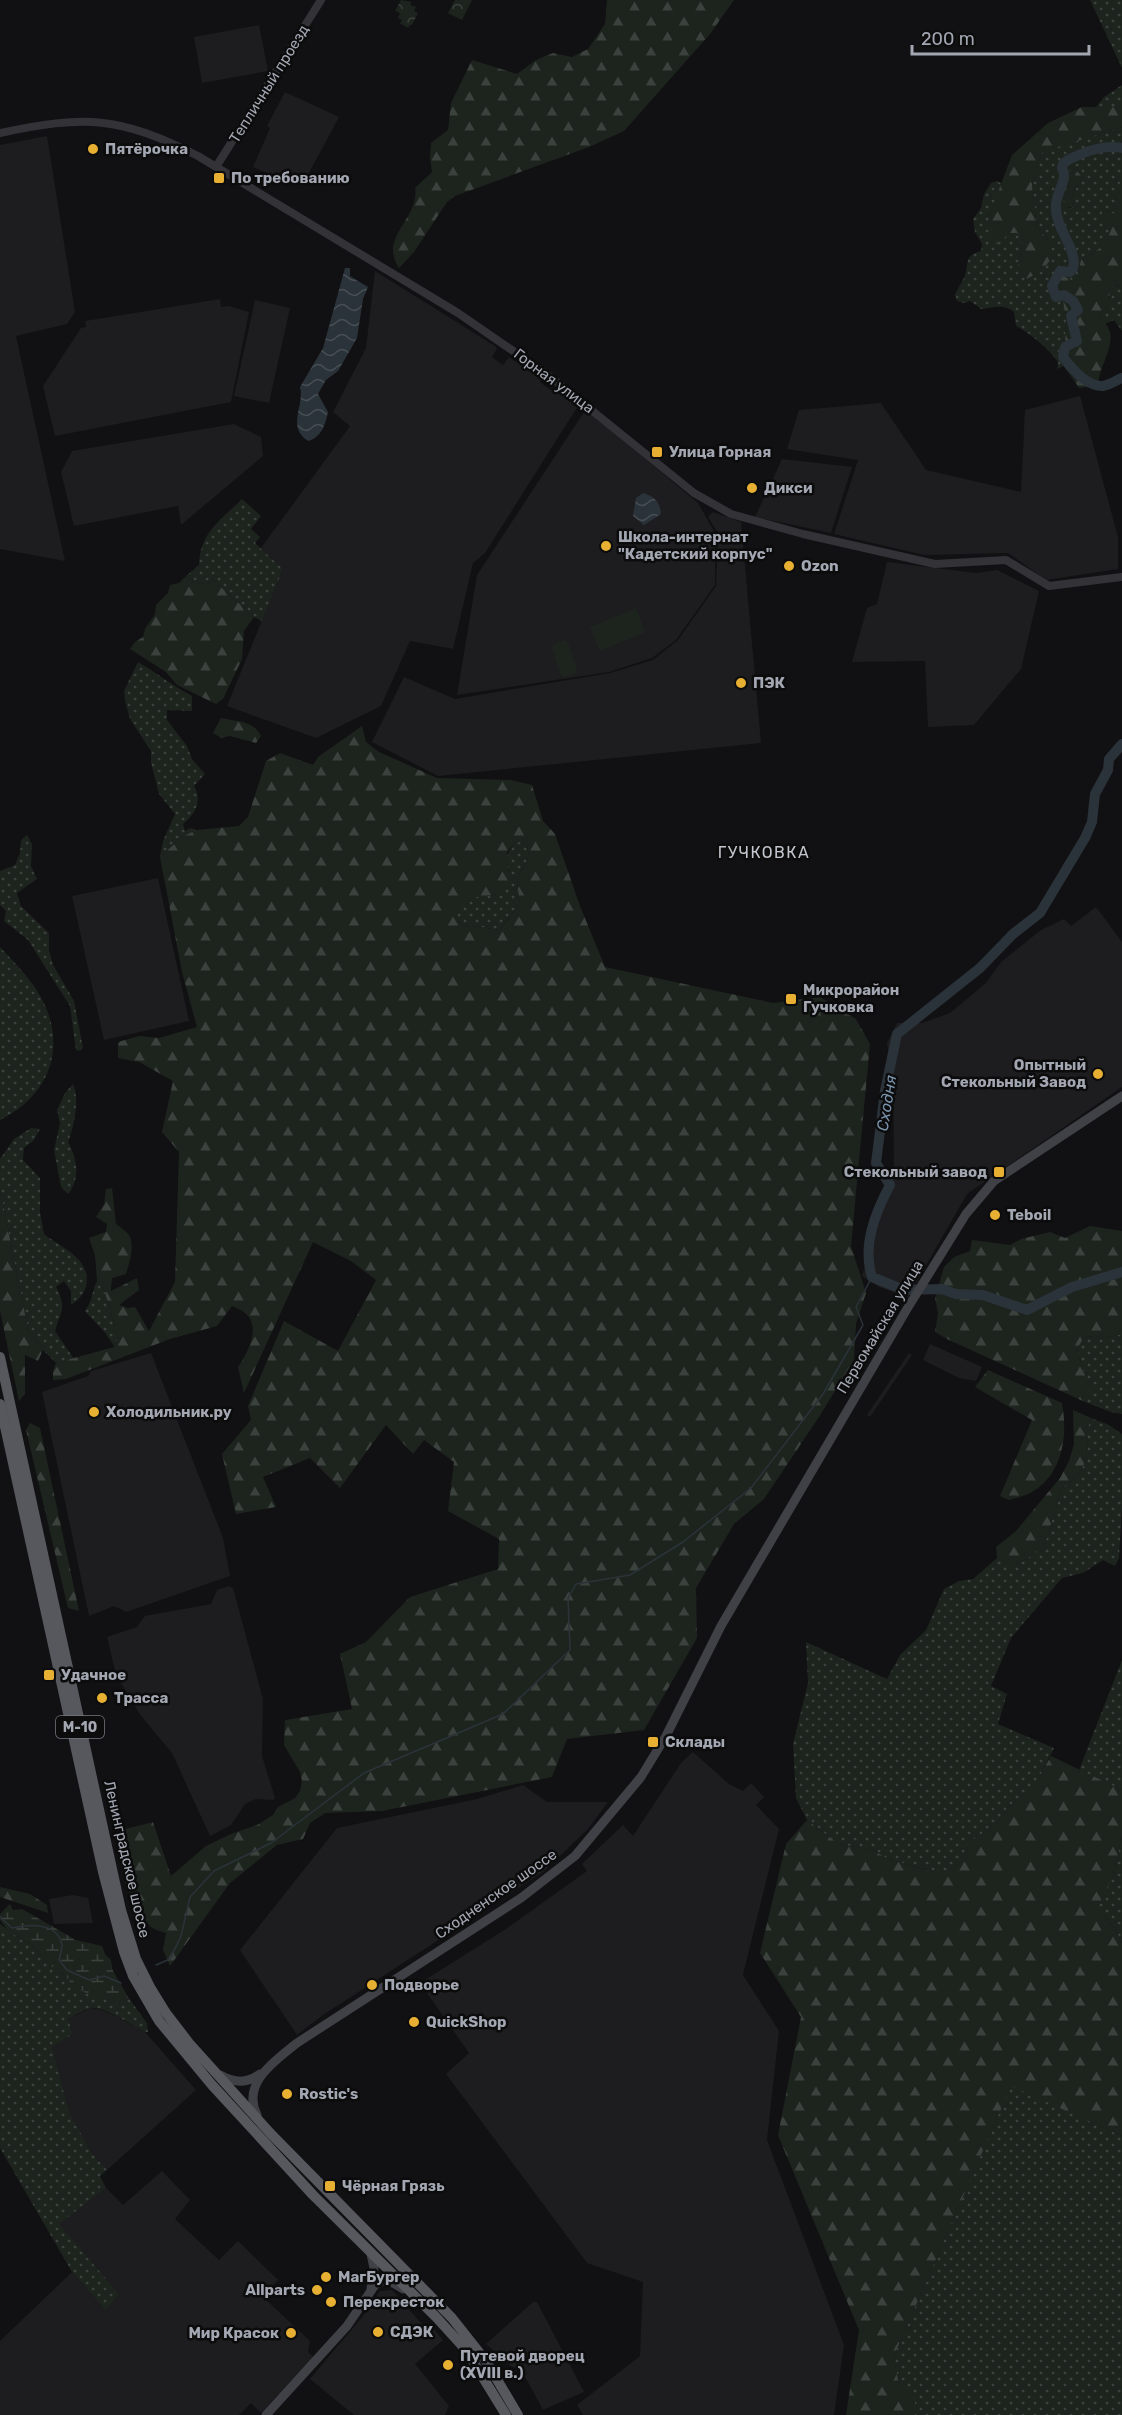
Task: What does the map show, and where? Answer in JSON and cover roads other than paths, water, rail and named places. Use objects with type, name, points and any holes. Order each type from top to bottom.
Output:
[{"type":"highway","name":"Ленинградское шоссе","points":[[0,1357],[65,1660],[128,1935],[136,1959],[166,2013],[216,2073],[260,2122],[458,2325],[486,2361],[518,2415]]},
{"type":"highway","name":"Ленинградское шоссе","points":[[0,1404],[103,1872],[124,1952],[133,1976],[146,2000],[178,2046],[274,2152],[466,2350],[506,2415]]},
{"type":"main road","name":"Первомайская улица","points":[[720,1626],[907,1309],[971,1206],[994,1181],[1122,1096]]},
{"type":"main road","name":"Сходненское шоссе","points":[[260,2122],[252,2105],[255,2084],[297,2043],[521,1898],[575,1856],[641,1777],[666,1736],[720,1626]]},
{"type":"main road","name":"Сходненское шоссе","points":[[216,2073],[228,2079],[244,2082],[267,2070]]},
{"type":"main road","points":[[370,2291],[374,2268],[371,2254]]},
{"type":"main road","points":[[266,2415],[347,2326],[370,2291],[380,2281],[387,2280],[408,2291]]},
{"type":"street","name":"Тепличный проезд","points":[[216,167],[321,0]]},
{"type":"street","name":"Горная улица","points":[[0,133],[68,121],[105,122],[123,125],[164,139],[216,167],[475,324],[548,375],[694,493],[731,514],[803,534],[935,564],[1006,560],[1049,586],[1122,577]]},
{"type":"water","points":[[345,268],[350,268],[350,276],[368,287],[363,299],[357,338],[338,371],[326,380],[318,394],[328,412],[324,426],[317,437],[308,441],[298,429],[297,423],[300,387],[323,348]]},
{"type":"water","points":[[643,493],[656,500],[661,514],[644,525],[633,516],[636,498]]},
{"type":"waterway","name":"Сходня","points":[[1122,148],[1106,147],[1091,151],[1070,159],[1063,165],[1064,179],[1056,208],[1059,224],[1074,262],[1070,272],[1060,271],[1052,286],[1056,297],[1064,295],[1073,301],[1078,310],[1071,316],[1077,341],[1065,347],[1063,357],[1075,372],[1091,384],[1103,386],[1122,378]]},
{"type":"waterway","name":"Сходня","points":[[1122,744],[1109,759],[1108,770],[1095,794],[1092,822],[1085,838],[1040,913],[1013,934],[980,968],[897,1034],[885,1091],[876,1163],[890,1185],[875,1218],[868,1253],[872,1277],[904,1290],[942,1289],[956,1294],[983,1295],[1027,1310],[1072,1287],[1122,1272]]},
{"type":"waterway","points":[[156,1965],[170,1959],[181,1936],[190,1897],[214,1871],[271,1843],[364,1773],[503,1714],[570,1650],[568,1598],[576,1584],[630,1575],[683,1542],[751,1488],[823,1394],[863,1325],[856,1307],[872,1277]]},
{"type":"waterway","points":[[0,1917],[12,1928],[42,1926],[55,1932],[62,1945],[59,1960],[67,1970],[89,1980],[104,1976],[121,1983]]},
{"type":"place","name":"Пятёрочка","points":[[93,149]]},
{"type":"place","name":"По требованию","points":[[219,178]]},
{"type":"place","name":"Улица Горная","points":[[657,452]]},
{"type":"place","name":"Дикси","points":[[752,488]]},
{"type":"place","name":"Школа-интернат \"Кадетский корпус\"","points":[[606,546]]},
{"type":"place","name":"Ozon","points":[[789,566]]},
{"type":"place","name":"ПЭК","points":[[741,683]]},
{"type":"place","name":"Микрорайон Гучковка","points":[[791,999]]},
{"type":"place","name":"Опытный Стекольный Завод","points":[[1098,1074]]},
{"type":"place","name":"Стекольный завод","points":[[999,1172]]},
{"type":"place","name":"Teboil","points":[[995,1215]]},
{"type":"place","name":"Холодильник.ру","points":[[94,1412]]},
{"type":"place","name":"Удачное","points":[[49,1675]]},
{"type":"place","name":"Трасса","points":[[102,1698]]},
{"type":"place","name":"Склады","points":[[653,1742]]},
{"type":"place","name":"Подворье","points":[[372,1985]]},
{"type":"place","name":"QuickShop","points":[[414,2022]]},
{"type":"place","name":"Rostic's","points":[[287,2094]]},
{"type":"place","name":"Чёрная Грязь","points":[[330,2186]]},
{"type":"place","name":"МагБургер","points":[[326,2277]]},
{"type":"place","name":"Allparts","points":[[317,2290]]},
{"type":"place","name":"Перекресток","points":[[331,2302]]},
{"type":"place","name":"СДЭК","points":[[378,2332]]},
{"type":"place","name":"Мир Красок","points":[[291,2333]]},
{"type":"place","name":"Путевой дворец (XVIII в.)","points":[[448,2365]]},
{"type":"district","name":"ГУЧКОВКА","points":[[764,852]]}]
